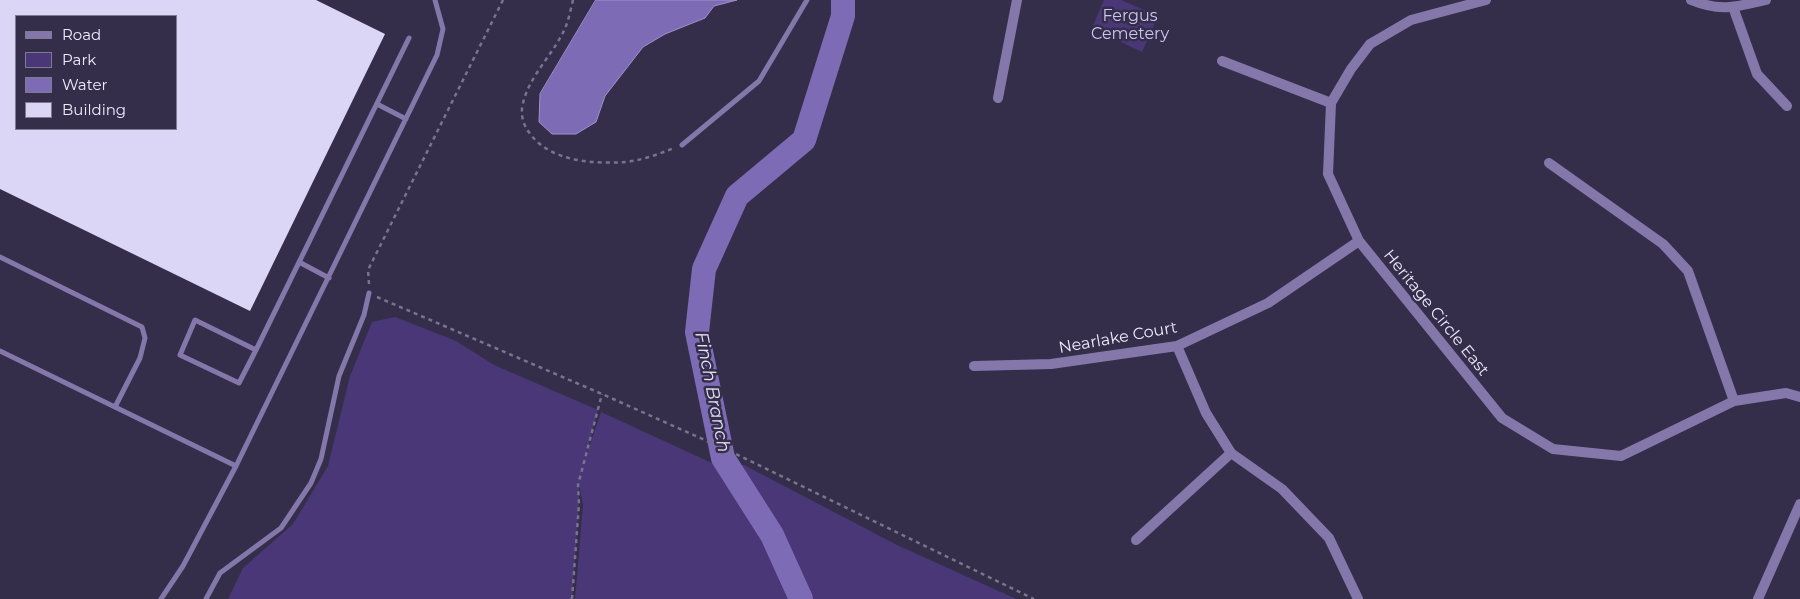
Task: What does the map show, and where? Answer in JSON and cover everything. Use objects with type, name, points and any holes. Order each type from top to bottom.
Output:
[{"type":"street","points":[[998,98],[1017,0]]},
{"type":"street","name":"Heritage Circle East","points":[[1486,0],[1411,20],[1370,44],[1351,69],[1331,103],[1328,174],[1359,241],[1502,418],[1552,450],[1622,456],[1734,401],[1786,393],[1800,397]]},
{"type":"street","points":[[1691,0],[1706,6],[1733,8],[1766,0]]},
{"type":"street","points":[[1733,8],[1757,74],[1787,106]]},
{"type":"street","points":[[1222,61],[1331,103]]},
{"type":"street","points":[[1549,163],[1663,244],[1688,271],[1734,401]]},
{"type":"street","name":"Nearlake Court","points":[[974,366],[1051,364],[1177,346],[1268,303],[1359,241]]},
{"type":"street","points":[[1177,346],[1206,413],[1231,453],[1282,489],[1329,538],[1358,599]]},
{"type":"street","points":[[1136,540],[1231,453]]},
{"type":"street","points":[[1758,599],[1800,504]]},
{"type":"lane","points":[[161,599],[183,566],[236,466],[437,55],[443,29],[435,0]]},
{"type":"lane","points":[[682,145],[759,81],[807,0]]},
{"type":"lane","points":[[256,350],[195,320],[180,355],[239,383],[256,350],[409,38]]},
{"type":"lane","points":[[377,104],[406,119]]},
{"type":"lane","points":[[0,256],[142,327],[145,338],[140,358],[115,407]]},
{"type":"lane","points":[[299,262],[329,278]]},
{"type":"lane","points":[[206,599],[220,573],[280,528],[311,483],[321,459],[339,376],[364,314],[369,293]]},
{"type":"lane","points":[[0,351],[236,466]]},
{"type":"path","points":[[503,0],[368,270],[369,293],[736,454],[1034,599]]},
{"type":"path","points":[[572,0],[566,25],[538,72],[523,103],[522,117],[526,128],[536,141],[548,150],[567,158],[590,162],[627,162],[649,158],[682,145]]},
{"type":"path","points":[[572,599],[579,504],[578,485],[602,394]]},
{"type":"green space","name":"Fergus Cemetery","points":[[1104,0],[1121,0],[1158,16],[1142,52],[1092,28]]},
{"type":"green space","points":[[395,317],[456,341],[494,365],[598,410],[585,459],[601,412],[714,464],[744,465],[897,545],[1016,599],[575,599],[583,505],[579,484],[572,599],[228,599],[243,568],[293,524],[328,466],[350,376],[372,322]]},
{"type":"water","points":[[596,0],[737,0],[714,6],[705,18],[665,34],[643,47],[605,96],[596,122],[576,134],[552,134],[539,122],[540,94]]},
{"type":"building","points":[[0,0],[316,0],[385,34],[250,311],[0,189]]},
{"type":"waterway","name":"Finch Branch","points":[[801,599],[772,535],[723,458],[697,332],[704,269],[737,196],[804,140],[843,16],[843,0]]}]
